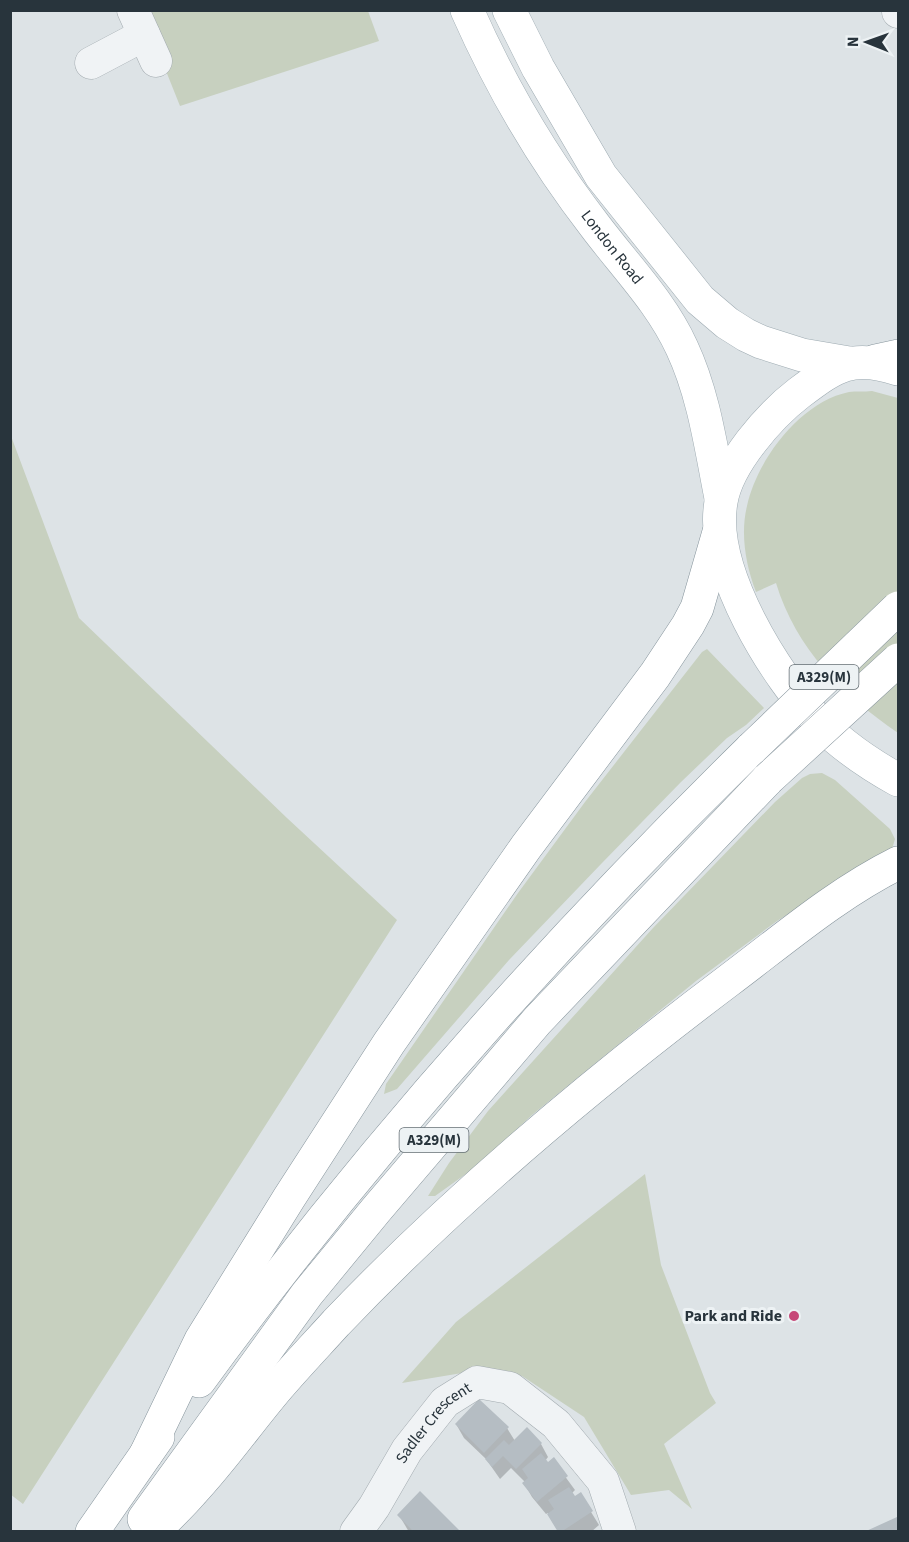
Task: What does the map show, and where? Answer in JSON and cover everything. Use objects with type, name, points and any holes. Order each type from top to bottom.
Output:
[{"type":"main road","name":"London Road","points":[[467,10],[487,56],[519,116],[594,226],[659,306],[672,328],[699,392],[721,498]]},
{"type":"main road","name":"London Road","points":[[509,10],[538,68],[601,176],[700,300],[720,318],[760,342],[802,355],[880,362]]},
{"type":"main road","points":[[880,362],[821,376],[788,401],[767,421],[737,465],[721,498],[719,532],[727,565],[751,622],[792,689],[823,726],[858,755],[898,780]]},
{"type":"main road","name":"A329(M)","points":[[146,1454],[201,1340],[383,1052],[475,917],[679,640],[697,608],[719,532]]},
{"type":"main road","name":"A329(M)","points":[[92,1532],[253,1308],[428,1092],[566,937],[752,748],[898,608]]},
{"type":"main road","name":"A329(M)","points":[[135,1532],[307,1294],[537,1020],[768,779],[898,660]]},
{"type":"main road","points":[[153,1532],[192,1492],[280,1385],[336,1324],[391,1267],[520,1149],[640,1049],[815,914],[851,889],[898,863]]},
{"type":"street","points":[[91,63],[144,35]]},
{"type":"street","name":"Sadler Crescent","points":[[356,1532],[374,1507],[406,1450],[445,1402],[477,1382],[510,1388],[556,1424],[603,1481],[620,1532]]},
{"type":"green space","points":[[142,11],[368,11],[379,41],[180,106]]},
{"type":"green space","points":[[872,391],[898,398],[898,733],[859,703],[824,668],[796,629],[776,583],[756,592],[749,572],[744,539],[745,517],[752,488],[760,470],[783,436],[798,420],[831,398],[849,392]]},
{"type":"green space","points":[[11,436],[79,618],[397,920],[23,1504],[10,1494]]},
{"type":"green space","points":[[707,649],[764,708],[746,725],[727,738],[681,782],[509,960],[397,1089],[384,1094],[386,1084],[518,893],[585,802],[702,652]]},
{"type":"green space","points":[[822,773],[835,780],[890,829],[895,839],[892,849],[777,921],[696,981],[532,1115],[477,1166],[435,1196],[428,1196],[449,1163],[488,1111],[653,928],[775,802],[802,778],[810,774]]},
{"type":"green space","points":[[645,1174],[661,1265],[710,1393],[716,1403],[664,1444],[692,1509],[669,1490],[631,1495],[584,1417],[522,1376],[480,1370],[402,1383],[456,1322]]},
{"type":"building","points":[[479,1399],[509,1427],[484,1453],[455,1424]]},
{"type":"building","points":[[527,1427],[542,1443],[516,1469],[503,1456],[492,1467],[485,1459],[504,1440],[509,1445]]},
{"type":"building","points":[[541,1453],[548,1462],[554,1457],[568,1476],[537,1502],[522,1483],[528,1478],[522,1469]]},
{"type":"building","points":[[569,1487],[575,1496],[581,1492],[593,1511],[558,1532],[547,1514],[554,1509],[548,1500]]},
{"type":"building","points":[[420,1491],[461,1532],[413,1532],[397,1515]]},
{"type":"building","points":[[897,1517],[898,1532],[864,1532]]},
{"type":"place","name":"Park and Ride","points":[[794,1316]]}]
